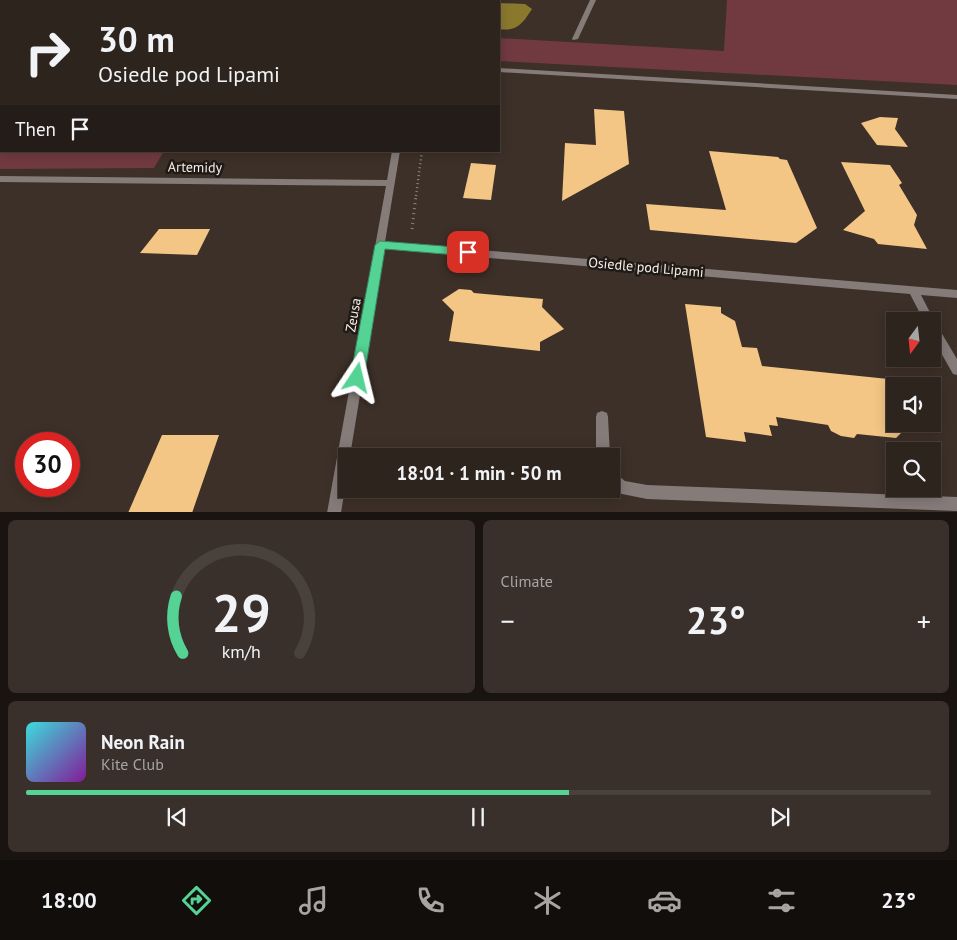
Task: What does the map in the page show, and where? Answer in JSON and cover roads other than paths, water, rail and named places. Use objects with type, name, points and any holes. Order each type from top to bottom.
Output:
[{"type":"street","points":[[576,39],[593,0]]},
{"type":"street","points":[[500,70],[957,97]]},
{"type":"street","name":"Zeusa","points":[[334,512],[396,152]]},
{"type":"street","name":"Artemidy","points":[[0,179],[391,183]]},
{"type":"street","name":"Osiedle pod Lipami","points":[[380,245],[957,294]]},
{"type":"street","points":[[913,290],[925,312]]},
{"type":"street","points":[[941,342],[957,370]]},
{"type":"street","points":[[602,417],[603,448]]},
{"type":"street","points":[[620,485],[647,492],[957,504]]}]
